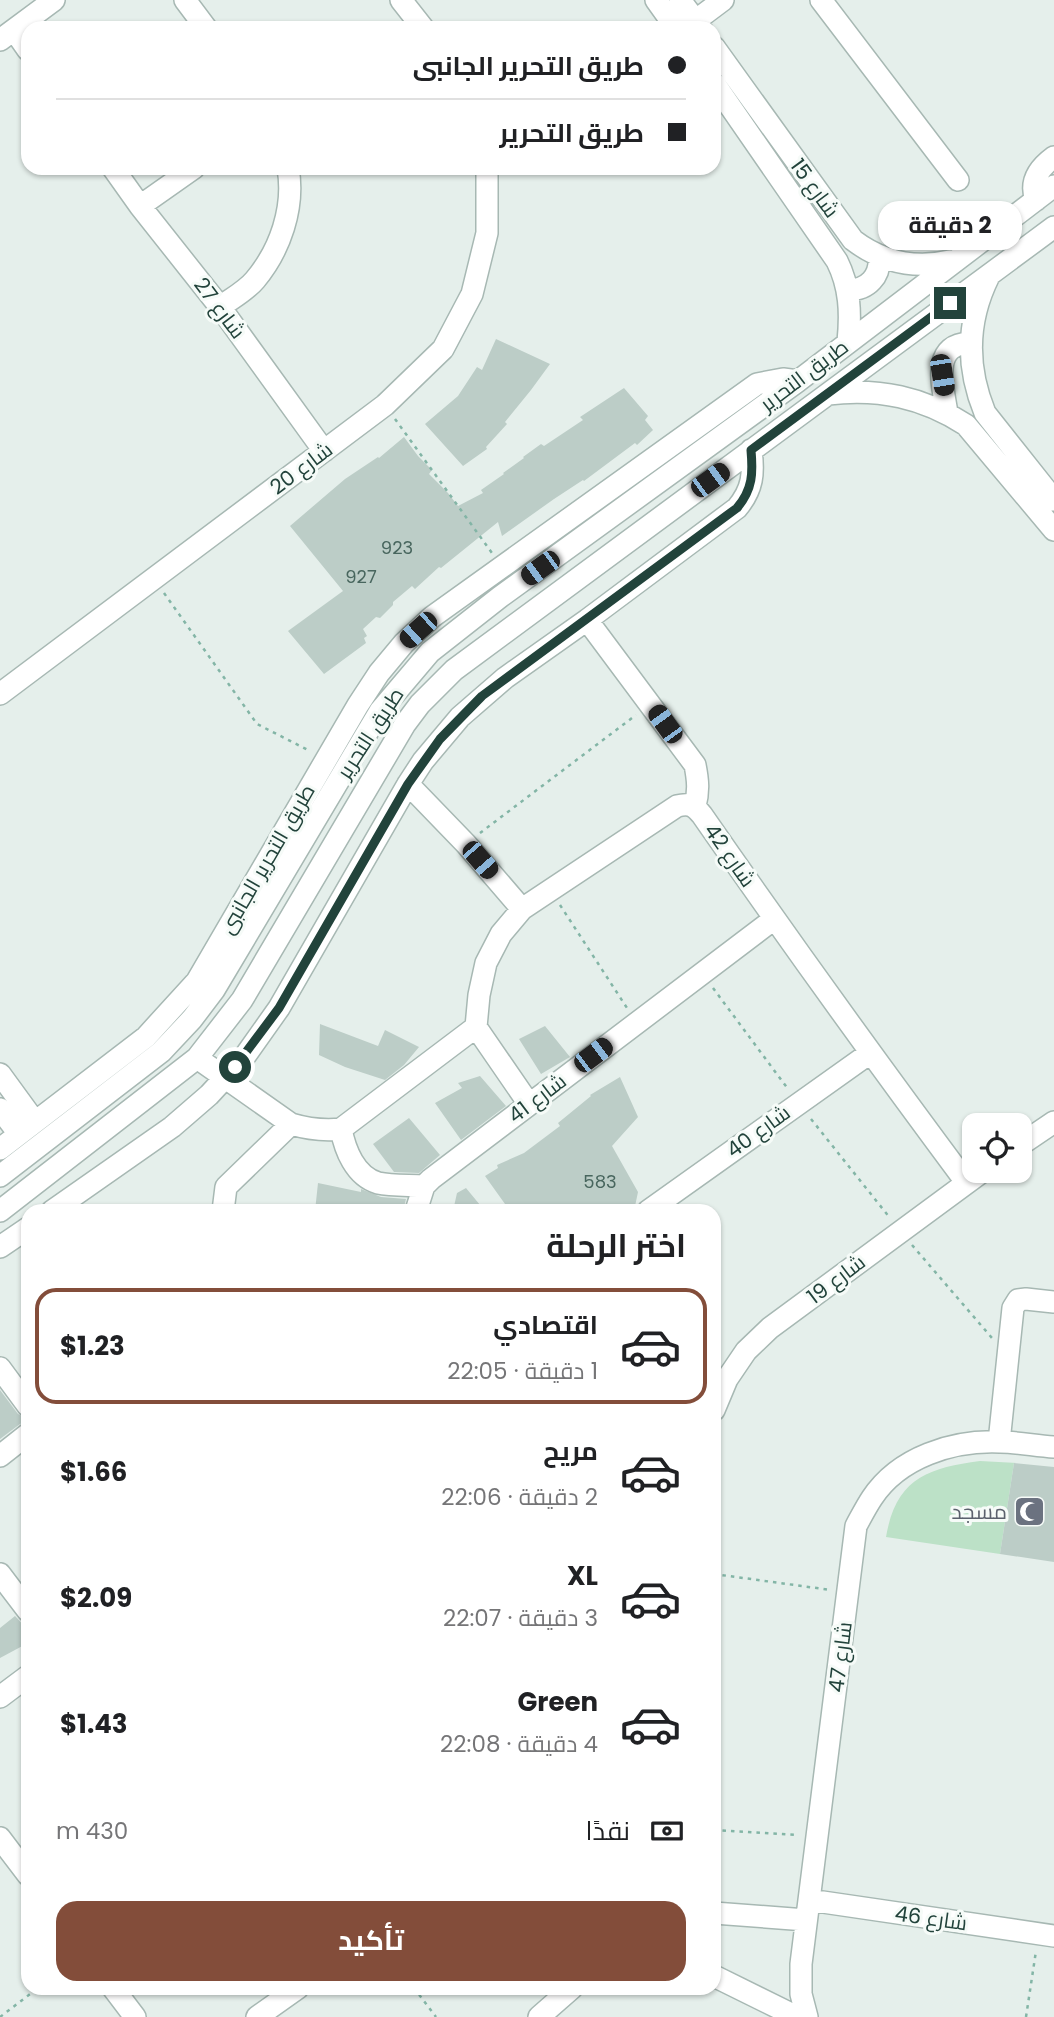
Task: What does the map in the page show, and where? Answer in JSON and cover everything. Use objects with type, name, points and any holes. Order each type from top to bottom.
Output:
[{"type":"street","points":[[26,21],[54,0]]},
{"type":"street","points":[[185,0],[201,21]]},
{"type":"street","points":[[401,0],[418,21]]},
{"type":"street","points":[[656,0],[685,21]]},
{"type":"street","points":[[680,0],[689,21]]},
{"type":"street","points":[[696,21],[723,0]]},
{"type":"street","points":[[821,0],[958,180]]},
{"type":"street","name":"شارع 15","points":[[721,57],[853,240],[894,261],[924,265],[956,260]]},
{"type":"street","name":"شارع 15","points":[[721,93],[837,261],[848,290],[848,342]]},
{"type":"street","points":[[1036,200],[1032,191],[1037,174],[1054,157]]},
{"type":"street","name":"شارع 27","points":[[118,175],[220,307],[324,451]]},
{"type":"street","points":[[140,206],[184,175]]},
{"type":"street","points":[[220,307],[253,282],[274,252],[287,217],[289,175]]},
{"type":"street","name":"شارع 20","points":[[0,694],[385,405],[443,349],[472,294],[487,233],[486,175]]},
{"type":"street","name":"طريق التحرير","points":[[0,1176],[161,1052],[192,1019],[214,990],[380,711],[430,652],[500,597],[798,381],[1054,186]]},
{"type":"street","name":"طريق التحرير","points":[[0,1211],[197,1058],[242,1000],[405,724],[420,704],[454,670],[1054,226]]},
{"type":"street","points":[[848,290],[861,289],[872,281],[879,270],[880,256]]},
{"type":"street","points":[[991,273],[976,307],[970,343],[973,379],[985,413],[1054,500]]},
{"type":"street","points":[[947,413],[943,361],[957,345],[970,343]]},
{"type":"street","name":"طريق التحرير الجانبى","points":[[0,1149],[146,1037],[197,981],[379,673],[404,643],[432,617],[757,384],[783,379],[798,381]]},
{"type":"street","points":[[826,394],[868,391],[888,393],[947,413],[966,425],[1054,530]]},
{"type":"street","points":[[62,1204],[172,1127],[226,1078],[279,1008],[408,784],[440,739],[482,696],[505,678],[737,508],[745,499],[752,480],[751,450]]},
{"type":"street","points":[[615,513],[610,518],[610,530],[618,538],[629,539]]},
{"type":"street","points":[[561,553],[576,558],[582,568],[582,574]]},
{"type":"street","points":[[500,597],[502,567]]},
{"type":"street","points":[[587,620],[695,765],[698,779],[695,806]]},
{"type":"street","points":[[408,784],[466,844],[522,909]]},
{"type":"street","name":"شارع 42","points":[[477,1027],[479,995],[486,963],[501,934],[522,909],[677,806],[695,806],[870,1053],[962,1163]]},
{"type":"street","name":"شارع 41","points":[[424,1186],[528,1104],[774,919]]},
{"type":"street","points":[[197,981],[225,971]]},
{"type":"street","points":[[197,1058],[291,1124],[307,1129],[341,1129],[477,1027],[528,1104]]},
{"type":"street","name":"شارع 40","points":[[658,1204],[870,1053]]},
{"type":"street","points":[[0,1074],[27,1128]]},
{"type":"street","points":[[0,1109],[27,1128]]},
{"type":"street","points":[[1032,1137],[1054,1122]]},
{"type":"street","points":[[224,1204],[226,1187],[291,1124]]},
{"type":"street","points":[[341,1129],[344,1146],[351,1161],[362,1173],[376,1182],[424,1186],[418,1204]]},
{"type":"street","name":"شارع 19","points":[[721,1393],[727,1379],[746,1351],[770,1328],[966,1183]]},
{"type":"street","points":[[0,1247],[21,1233]]},
{"type":"street","points":[[999,1442],[1013,1308],[1017,1300],[1054,1303]]},
{"type":"street","points":[[0,1368],[21,1396]]},
{"type":"street","points":[[0,1456],[21,1440]]},
{"type":"street","name":"شارع 47","points":[[807,2017],[800,1994],[801,1964],[856,1526],[873,1496],[897,1471],[927,1454],[960,1445],[999,1442],[1054,1447]]},
{"type":"street","points":[[0,1574],[21,1602]]},
{"type":"street","points":[[0,1697],[21,1681]]},
{"type":"street","points":[[0,1838],[21,1866]]},
{"type":"street","name":"شارع 46","points":[[721,1913],[808,1910],[1047,1935]]},
{"type":"street","points":[[721,1979],[797,2017]]},
{"type":"street","points":[[118,1995],[135,2017]]},
{"type":"street","points":[[257,2017],[288,1995]]},
{"type":"street","points":[[541,2017],[565,1995]]},
{"type":"path","points":[[385,405],[502,567]]},
{"type":"path","points":[[154,579],[257,724],[326,760]]},
{"type":"path","points":[[466,844],[650,704]]},
{"type":"path","points":[[550,890],[637,1023]]},
{"type":"path","points":[[702,974],[900,1231],[1007,1357]]},
{"type":"path","points":[[721,1575],[848,1592]]},
{"type":"path","points":[[721,1830],[817,1836]]},
{"type":"path","points":[[1026,2017],[1047,1935]]},
{"type":"path","points":[[0,2017],[29,1995]]},
{"type":"path","points":[[419,1995],[436,2017]]},
{"type":"green space","points":[[980,1461],[1017,1463],[1014,1463],[1000,1554],[886,1537],[897,1502],[917,1480],[944,1468]]},
{"type":"building","points":[[496,339],[550,364],[487,449],[463,466],[425,424],[458,396],[477,367],[482,370]]},
{"type":"building","points":[[624,388],[648,416],[645,420],[653,430],[637,445],[635,443],[502,536],[498,522],[415,589],[412,586],[393,602],[380,618],[376,617],[363,629],[367,636],[364,638],[366,643],[324,674],[288,631],[343,591],[290,526],[345,479],[379,458],[404,437],[432,470],[429,474],[458,506],[483,493],[481,490],[523,457],[583,420],[580,417]]},
{"type":"building","points":[[320,1024],[378,1046],[385,1030],[419,1047],[404,1065],[385,1080],[319,1055]]},
{"type":"building","points":[[545,1026],[570,1057],[541,1074],[519,1039]]},
{"type":"building","points":[[480,1076],[506,1106],[461,1140],[435,1103],[462,1088],[458,1083]]},
{"type":"building","points":[[620,1077],[638,1117],[612,1146],[638,1192],[635,1204],[505,1204],[485,1176],[498,1168],[497,1165],[524,1153],[560,1126],[558,1123],[590,1095]]},
{"type":"building","points":[[409,1118],[440,1155],[419,1173],[394,1172],[373,1144]]},
{"type":"building","points":[[318,1183],[361,1192],[361,1189],[381,1197],[406,1199],[405,1204],[316,1204]]},
{"type":"building","points":[[466,1188],[479,1204],[455,1204],[457,1193]]},
{"type":"building","points":[[0,1390],[21,1416],[21,1424],[0,1439]]},
{"type":"building","name":"مسجد","points":[[1014,1463],[1054,1467],[1054,1562],[1000,1554]]},
{"type":"building","points":[[15,1616],[21,1622],[21,1647],[0,1658],[0,1628]]},
{"type":"place","name":"مسجد","points":[[1030,1511]]},
{"type":"route","points":[[235,1067],[279,1008],[408,784],[440,739],[460,717],[505,678],[737,508],[750,489],[753,471],[751,450],[950,303]]}]
